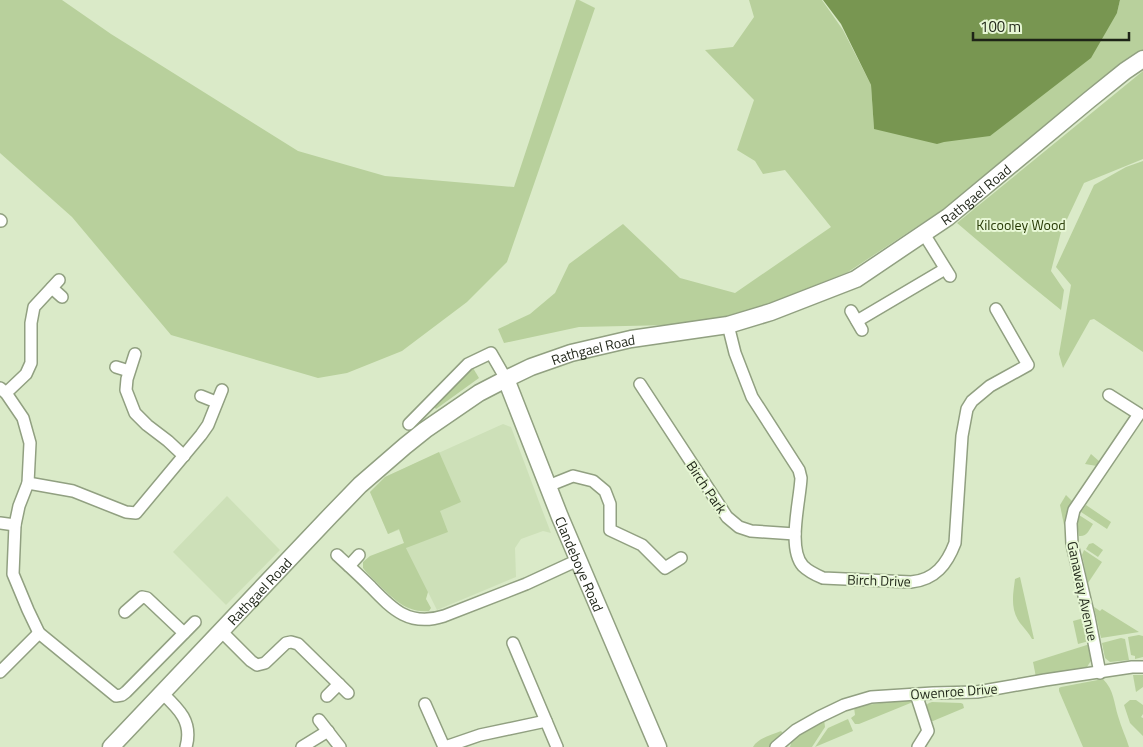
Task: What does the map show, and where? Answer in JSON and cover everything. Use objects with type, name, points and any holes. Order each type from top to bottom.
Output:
[{"type":"street","name":"Rathgael Road","points":[[111,747],[330,516],[368,479],[425,430],[479,394],[531,367],[571,353],[631,338],[728,325],[771,312],[856,279],[924,234],[962,206],[1089,100],[1143,59]]},
{"type":"street","points":[[857,321],[947,273],[924,234]]},
{"type":"street","points":[[62,298],[56,284],[34,307],[31,323],[31,363],[26,374],[3,391],[23,418],[30,443],[28,483],[19,506],[16,525],[13,574],[39,633],[116,696],[126,692],[195,622]]},
{"type":"street","name":"Birch Drive","points":[[728,325],[735,353],[752,397],[799,470],[801,478],[795,534],[799,561],[812,573],[823,578],[911,582],[936,574],[950,557],[956,543],[962,436],[967,409],[972,401],[990,386],[1028,365],[996,309]]},
{"type":"street","points":[[409,424],[468,364],[491,353],[506,379]]},
{"type":"street","points":[[135,354],[129,371],[126,390],[135,413],[184,456]]},
{"type":"street","points":[[116,367],[129,371]]},
{"type":"street","name":"Clandeboye Road","points":[[506,379],[578,560],[658,747]]},
{"type":"street","name":"Birch Park","points":[[640,384],[727,517],[739,527],[751,531],[795,534]]},
{"type":"street","points":[[28,483],[74,491],[126,512],[136,513],[208,425],[222,390]]},
{"type":"street","points":[[635,401],[647,395]]},
{"type":"street","name":"Ganaway Avenue","points":[[1100,672],[1072,544],[1071,523],[1074,510],[1139,414],[1109,395]]},
{"type":"street","points":[[201,396],[216,402]]},
{"type":"street","points":[[573,476],[574,463]]},
{"type":"street","points":[[548,486],[573,476],[593,481],[605,491],[610,504],[610,530],[642,545],[665,568],[681,558]]},
{"type":"street","points":[[0,523],[16,525]]},
{"type":"street","points":[[349,566],[359,555]]},
{"type":"street","points":[[337,556],[390,607],[410,617],[424,620],[444,616],[526,584],[578,560]]},
{"type":"street","points":[[125,612],[140,591],[184,633]]},
{"type":"street","points":[[221,631],[257,665],[265,663],[286,643],[298,644],[348,692]]},
{"type":"street","points":[[0,672],[39,633]]},
{"type":"street","points":[[513,643],[557,747]]},
{"type":"street","name":"Owenroe Drive","points":[[776,747],[796,730],[819,717],[844,705],[870,697],[977,692],[1045,680],[1143,667]]},
{"type":"street","points":[[327,696],[339,684]]},
{"type":"street","points":[[162,693],[182,714],[186,721],[188,736],[186,747]]},
{"type":"street","points":[[916,694],[928,731],[918,747]]},
{"type":"street","points":[[425,704],[445,747],[480,735],[546,721]]},
{"type":"street","points":[[319,720],[340,747]]},
{"type":"street","points":[[302,747],[328,731]]},
{"type":"shaded area","points":[[823,0],[1120,0],[1117,13],[1091,58],[990,136],[937,144],[874,129],[871,85],[841,24]]},
{"type":"shaded area","points":[[503,424],[511,427],[551,533],[543,531],[521,539],[515,548],[516,577],[437,610],[399,530],[388,534],[370,492],[385,477]]},
{"type":"shaded area","points":[[227,496],[280,550],[226,605],[173,552]]},
{"type":"green space","points":[[0,0],[62,0],[111,34],[298,151],[385,176],[514,187],[576,0],[595,8],[507,262],[467,302],[402,351],[347,373],[318,378],[171,335],[72,217],[0,153]]},
{"type":"green space","points":[[749,0],[822,0],[843,30],[871,85],[874,129],[1117,13],[1120,0],[1143,0],[1143,52],[945,208],[848,272],[718,324],[579,327],[504,343],[498,329],[530,314],[555,293],[569,264],[623,224],[680,278],[735,293],[831,227],[785,170],[763,174],[755,161],[737,150],[754,100],[705,50],[733,47],[754,17]]},
{"type":"green space","name":"Kilcooley Wood","points":[[1143,71],[1143,159],[1084,183],[1061,232],[1051,271],[1064,290],[1061,310],[957,223]]},
{"type":"green space","points":[[1143,161],[1143,352],[1094,319],[1090,320],[1063,368],[1059,354],[1071,285],[1056,267],[1094,185],[1126,167]]},
{"type":"green space","points":[[473,368],[479,378],[436,409],[434,407]]},
{"type":"green space","points":[[439,452],[461,502],[440,511],[448,532],[406,548],[428,592],[426,599],[431,608],[429,611],[421,611],[408,608],[396,601],[363,568],[363,562],[370,556],[404,543],[399,529],[388,534],[370,492],[385,477]]},
{"type":"green space","points":[[1091,454],[1100,462],[1099,465],[1085,464]]},
{"type":"green space","points":[[1066,495],[1073,502],[1066,526],[1064,525],[1060,505]]},
{"type":"green space","points":[[1086,505],[1111,522],[1107,529],[1081,512]]},
{"type":"green space","points":[[1079,515],[1093,524],[1088,533],[1082,536],[1079,536],[1077,524]]},
{"type":"green space","points":[[1093,543],[1103,550],[1098,557],[1086,549],[1089,544]]},
{"type":"green space","points":[[1084,550],[1102,562],[1088,583],[1082,555]]},
{"type":"green space","points":[[1020,577],[1034,639],[1032,639],[1020,623],[1013,607],[1015,579]]},
{"type":"green space","points":[[1094,607],[1100,611],[1102,609],[1139,632],[1101,638]]},
{"type":"green space","points":[[1084,618],[1089,641],[1078,644],[1073,621]]},
{"type":"green space","points":[[1143,636],[1143,657],[1135,659],[1135,656],[1131,655],[1128,637]]},
{"type":"green space","points":[[1121,638],[1125,639],[1129,660],[1110,662],[1105,658],[1102,643]]},
{"type":"green space","points":[[1090,644],[1092,659],[1084,669],[1036,677],[1033,662]]},
{"type":"green space","points":[[1133,675],[1143,675],[1143,687],[1136,692]]},
{"type":"green space","points":[[1103,679],[1112,692],[1119,720],[1129,747],[1083,747],[1059,691],[1061,687]]},
{"type":"green space","points":[[907,699],[913,702],[859,724],[855,724],[851,718],[855,715],[854,707]]},
{"type":"green space","points":[[1130,700],[1136,700],[1143,705],[1141,717],[1143,718],[1143,736],[1130,723],[1124,705]]},
{"type":"green space","points":[[932,702],[961,703],[964,708],[931,721],[925,706]]},
{"type":"green space","points":[[824,719],[825,727],[812,747],[790,747],[792,740]]},
{"type":"green space","points":[[848,719],[853,731],[815,747],[828,728]]},
{"type":"green space","points":[[781,731],[782,733],[769,747],[753,747],[762,739]]}]
